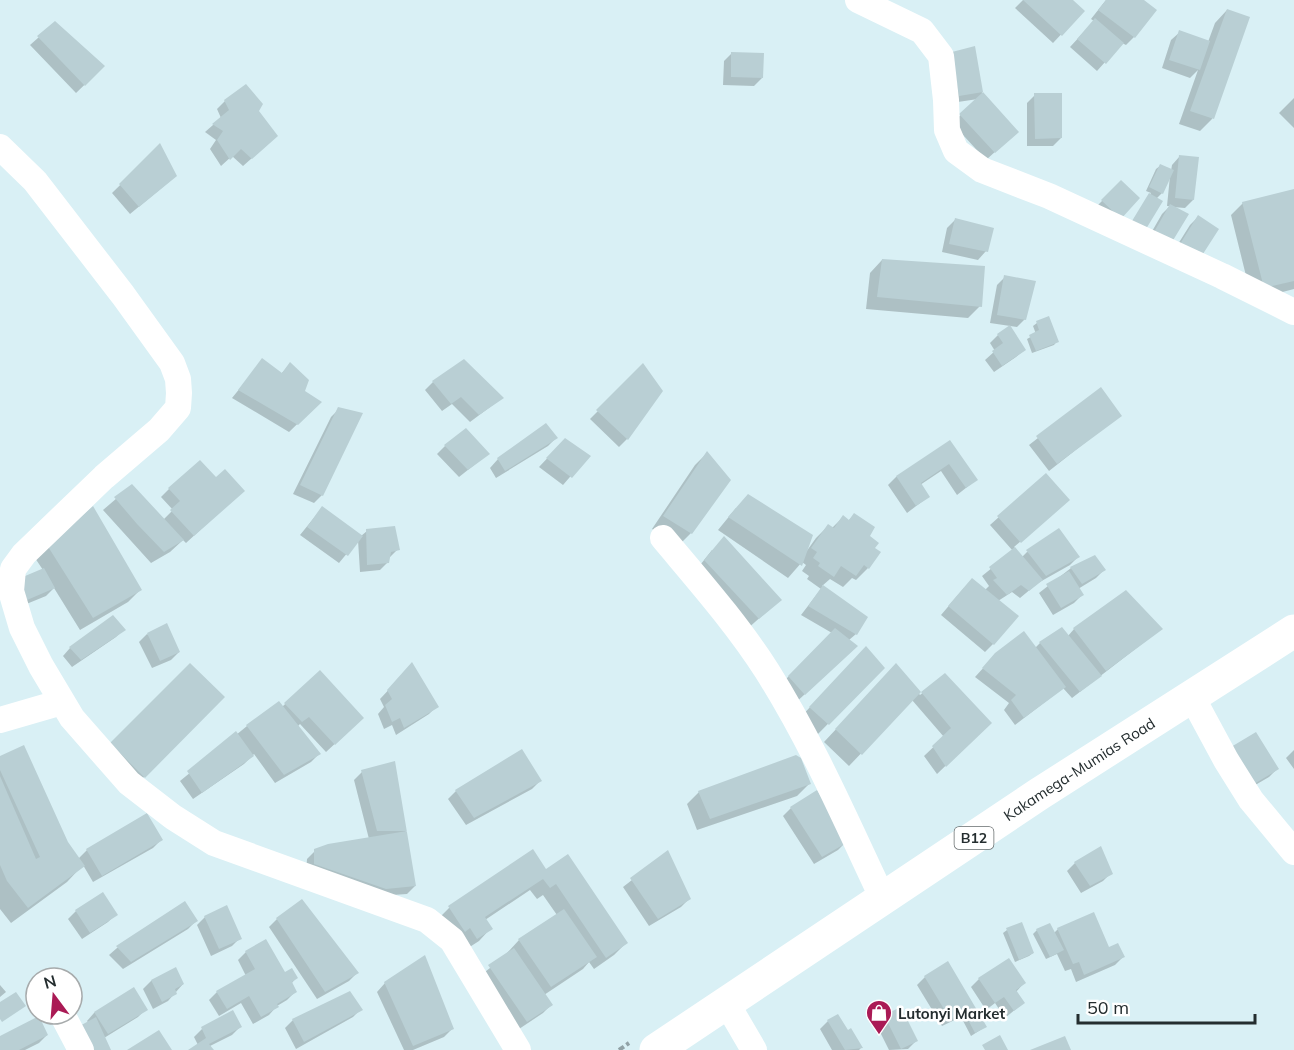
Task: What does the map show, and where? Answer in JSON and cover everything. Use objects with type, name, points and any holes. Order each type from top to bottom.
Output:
[{"type":"highway","name":"Kakamega-Mumias Road","points":[[657,1050],[1039,794],[1294,631]]},
{"type":"street","points":[[858,0],[922,31],[941,56],[946,100],[946,130],[956,151],[973,164],[982,170],[1049,196],[1294,312]]},
{"type":"street","points":[[0,147],[35,181],[116,285],[172,363],[178,379],[178,408],[159,430],[104,477],[24,554],[13,569],[11,591],[21,628],[41,666],[72,718],[129,783],[173,817],[214,843],[427,920],[452,939],[518,1050]]},
{"type":"street","points":[[663,537],[715,600],[766,670],[819,761],[883,899]]},
{"type":"street","points":[[1192,697],[1226,760],[1251,800],[1294,852]]},
{"type":"street","points":[[0,720],[62,702]]},
{"type":"street","points":[[726,1002],[754,1050]]},
{"type":"street","points":[[68,1026],[81,1050]]},
{"type":"building","points":[[1023,0],[1073,0],[1085,11],[1062,36]]},
{"type":"building","points":[[1106,0],[1144,0],[1157,10],[1135,38],[1098,10]]},
{"type":"building","points":[[1227,9],[1250,17],[1214,119],[1190,111]]},
{"type":"building","points":[[1095,18],[1124,43],[1106,64],[1077,39]]},
{"type":"building","points":[[55,21],[105,66],[85,86],[37,36]]},
{"type":"building","points":[[1179,30],[1210,41],[1200,70],[1169,60]]},
{"type":"building","points":[[975,46],[983,92],[959,96],[952,52]]},
{"type":"building","points":[[731,52],[764,53],[763,78],[731,77]]},
{"type":"building","points":[[246,84],[263,104],[259,111],[278,136],[252,159],[241,149],[230,160],[217,140],[223,131],[212,124],[229,110],[224,100]]},
{"type":"building","points":[[983,92],[1019,132],[995,153],[959,114]]},
{"type":"building","points":[[1034,93],[1062,93],[1062,138],[1035,139]]},
{"type":"building","points":[[160,143],[177,176],[139,207],[119,184]]},
{"type":"building","points":[[1179,155],[1199,157],[1194,200],[1175,198]]},
{"type":"building","points":[[1160,164],[1174,170],[1163,194],[1149,187]]},
{"type":"building","points":[[1121,180],[1140,198],[1121,219],[1101,200]]},
{"type":"building","points":[[1294,189],[1294,281],[1264,288],[1242,202]]},
{"type":"building","points":[[1149,193],[1163,201],[1146,229],[1132,221]]},
{"type":"building","points":[[1170,204],[1189,214],[1172,242],[1154,232]]},
{"type":"building","points":[[1198,215],[1219,229],[1201,257],[1180,244]]},
{"type":"building","points":[[955,218],[994,228],[988,252],[949,244]]},
{"type":"building","points":[[882,259],[985,266],[982,307],[877,297]]},
{"type":"building","points":[[1004,275],[1036,281],[1026,320],[997,315]]},
{"type":"building","points":[[1049,316],[1059,342],[1036,351],[1029,335],[1039,330],[1036,321]]},
{"type":"building","points":[[1010,325],[1026,350],[1002,366],[992,351],[1003,343],[997,334]]},
{"type":"building","points":[[262,358],[282,373],[290,362],[309,380],[305,391],[322,402],[298,425],[238,390]]},
{"type":"building","points":[[464,359],[504,398],[479,415],[461,397],[451,404],[432,381]]},
{"type":"building","points":[[643,363],[663,391],[628,440],[596,410]]},
{"type":"building","points":[[1101,387],[1122,416],[1057,464],[1036,436]]},
{"type":"building","points":[[338,407],[363,413],[323,496],[300,485]]},
{"type":"building","points":[[546,423],[558,438],[505,471],[497,458]]},
{"type":"building","points":[[466,428],[490,454],[468,470],[444,445]]},
{"type":"building","points":[[565,438],[591,456],[572,478],[546,458]]},
{"type":"building","points":[[950,440],[978,480],[966,488],[949,464],[921,483],[930,497],[916,506],[896,476]]},
{"type":"building","points":[[707,451],[731,480],[692,534],[663,516]]},
{"type":"building","points":[[200,460],[216,477],[225,469],[245,491],[194,536],[170,510],[180,501],[168,488]]},
{"type":"building","points":[[1046,473],[1070,500],[1021,543],[997,516]]},
{"type":"building","points":[[132,484],[184,540],[164,552],[137,524],[114,497]]},
{"type":"building","points":[[748,494],[813,535],[802,566],[728,517]]},
{"type":"building","points":[[93,506],[142,590],[93,618],[47,545]]},
{"type":"building","points":[[322,506],[363,536],[348,556],[307,527]]},
{"type":"building","points":[[854,513],[875,527],[870,536],[879,543],[875,548],[881,552],[869,569],[864,565],[856,576],[841,566],[834,577],[818,566],[820,563],[813,558],[817,552],[811,548],[828,524],[834,528],[843,515],[849,520]]},
{"type":"building","points":[[395,526],[400,550],[391,552],[389,563],[367,565],[366,529]]},
{"type":"building","points":[[1059,528],[1080,557],[1046,576],[1026,550]]},
{"type":"building","points":[[724,536],[782,600],[759,619],[704,560]]},
{"type":"building","points":[[1015,547],[1043,580],[1029,591],[1021,585],[1007,595],[993,580],[997,578],[989,567]]},
{"type":"building","points":[[1095,555],[1106,570],[1082,584],[1070,567]]},
{"type":"building","points":[[44,568],[55,588],[27,600],[18,579]]},
{"type":"building","points":[[1069,571],[1084,595],[1061,608],[1046,584]]},
{"type":"building","points":[[972,578],[1019,616],[994,645],[948,606]]},
{"type":"building","points":[[823,585],[868,617],[857,635],[808,606]]},
{"type":"building","points":[[1126,590],[1163,629],[1106,671],[1073,628]]},
{"type":"building","points":[[113,615],[126,630],[81,660],[69,647]]},
{"type":"building","points":[[167,623],[180,652],[160,661],[147,633]]},
{"type":"building","points":[[1062,627],[1102,676],[1080,692],[1039,642]]},
{"type":"building","points":[[835,628],[858,646],[805,695],[788,676]]},
{"type":"building","points":[[1024,631],[1066,687],[1024,718],[1011,700],[1016,695],[982,668],[995,653]]},
{"type":"building","points":[[866,646],[885,668],[829,725],[809,707]]},
{"type":"building","points":[[412,662],[439,707],[404,728],[400,718],[392,722],[385,705],[392,699],[387,690]]},
{"type":"building","points":[[190,663],[225,697],[145,778],[110,743]]},
{"type":"building","points":[[896,663],[921,692],[862,755],[835,729]]},
{"type":"building","points":[[320,670],[364,718],[335,745],[309,717],[302,722],[284,703]]},
{"type":"building","points":[[945,673],[992,723],[946,767],[932,746],[951,728],[921,692]]},
{"type":"building","points":[[279,701],[321,754],[284,775],[246,725]]},
{"type":"building","points":[[236,731],[254,756],[202,793],[187,771]]},
{"type":"building","points":[[1256,732],[1279,769],[1254,784],[1231,747]]},
{"type":"building","points":[[24,745],[68,842],[85,866],[28,908],[7,881],[0,865],[0,776],[36,859],[40,857],[0,770],[0,756]]},
{"type":"building","points":[[522,749],[542,781],[474,818],[455,790]]},
{"type":"building","points":[[796,755],[801,758],[811,784],[710,819],[698,791]]},
{"type":"building","points":[[395,761],[407,831],[377,831],[361,770]]},
{"type":"building","points":[[817,790],[848,842],[822,857],[790,807]]},
{"type":"building","points":[[147,813],[163,840],[102,876],[86,849]]},
{"type":"building","points":[[407,831],[416,886],[386,889],[314,864],[314,849],[328,844]]},
{"type":"building","points":[[1101,846],[1113,874],[1090,886],[1074,862]]},
{"type":"building","points":[[533,849],[546,869],[568,854],[628,943],[606,958],[556,884],[550,888],[543,879],[485,917],[493,929],[477,939],[470,928],[465,932],[448,906]]},
{"type":"building","points":[[668,850],[691,899],[658,919],[630,878]]},
{"type":"building","points":[[103,892],[118,915],[90,933],[75,910]]},
{"type":"building","points":[[302,899],[359,973],[325,992],[276,918]]},
{"type":"building","points":[[185,901],[198,921],[131,962],[116,946]]},
{"type":"building","points":[[227,905],[242,939],[219,949],[204,916]]},
{"type":"building","points":[[564,909],[597,957],[551,987],[518,939]]},
{"type":"building","points":[[1094,912],[1109,947],[1118,943],[1125,957],[1084,975],[1079,962],[1073,964],[1057,928]]},
{"type":"building","points":[[1022,922],[1034,953],[1019,960],[1006,928]]},
{"type":"building","points":[[1050,923],[1064,950],[1050,957],[1036,929]]},
{"type":"building","points":[[266,939],[285,972],[292,968],[298,978],[292,982],[297,992],[277,1004],[279,1007],[261,1017],[249,996],[227,1009],[216,991],[255,969],[245,951]]},
{"type":"building","points":[[514,948],[553,1005],[527,1022],[488,965]]},
{"type":"building","points":[[425,955],[454,1029],[413,1046],[384,982]]},
{"type":"building","points":[[1009,958],[1026,983],[1016,990],[1025,1003],[1014,1011],[1004,997],[995,1003],[978,978]]},
{"type":"building","points":[[948,961],[987,1027],[975,1033],[964,1012],[950,1019],[924,976]]},
{"type":"building","points":[[176,967],[184,984],[175,989],[177,994],[162,1002],[151,980]]},
{"type":"building","points":[[134,987],[148,1010],[108,1034],[94,1012]]},
{"type":"building","points":[[350,991],[363,1010],[304,1042],[292,1019]]},
{"type":"building","points":[[16,992],[24,1003],[24,1007],[2,1022],[0,1002]]},
{"type":"building","points":[[901,1007],[918,1041],[901,1049],[884,1015]]},
{"type":"building","points":[[233,1010],[242,1027],[209,1044],[214,1050],[188,1050],[206,1038],[201,1027]]},
{"type":"building","points":[[838,1014],[848,1030],[851,1028],[863,1048],[845,1050],[827,1020]]},
{"type":"building","points":[[96,1017],[111,1050],[89,1050],[76,1028],[84,1026],[84,1024]]},
{"type":"building","points":[[24,1024],[24,1026],[44,1026],[48,1035],[19,1050],[0,1050],[0,1036]]},
{"type":"building","points":[[159,1030],[172,1050],[127,1050]]},
{"type":"building","points":[[1000,1035],[1008,1050],[985,1050],[982,1045]]},
{"type":"building","points":[[1065,1036],[1071,1050],[1030,1050]]},
{"type":"place","name":"Lutonyi Market","points":[[879,1036]]}]
